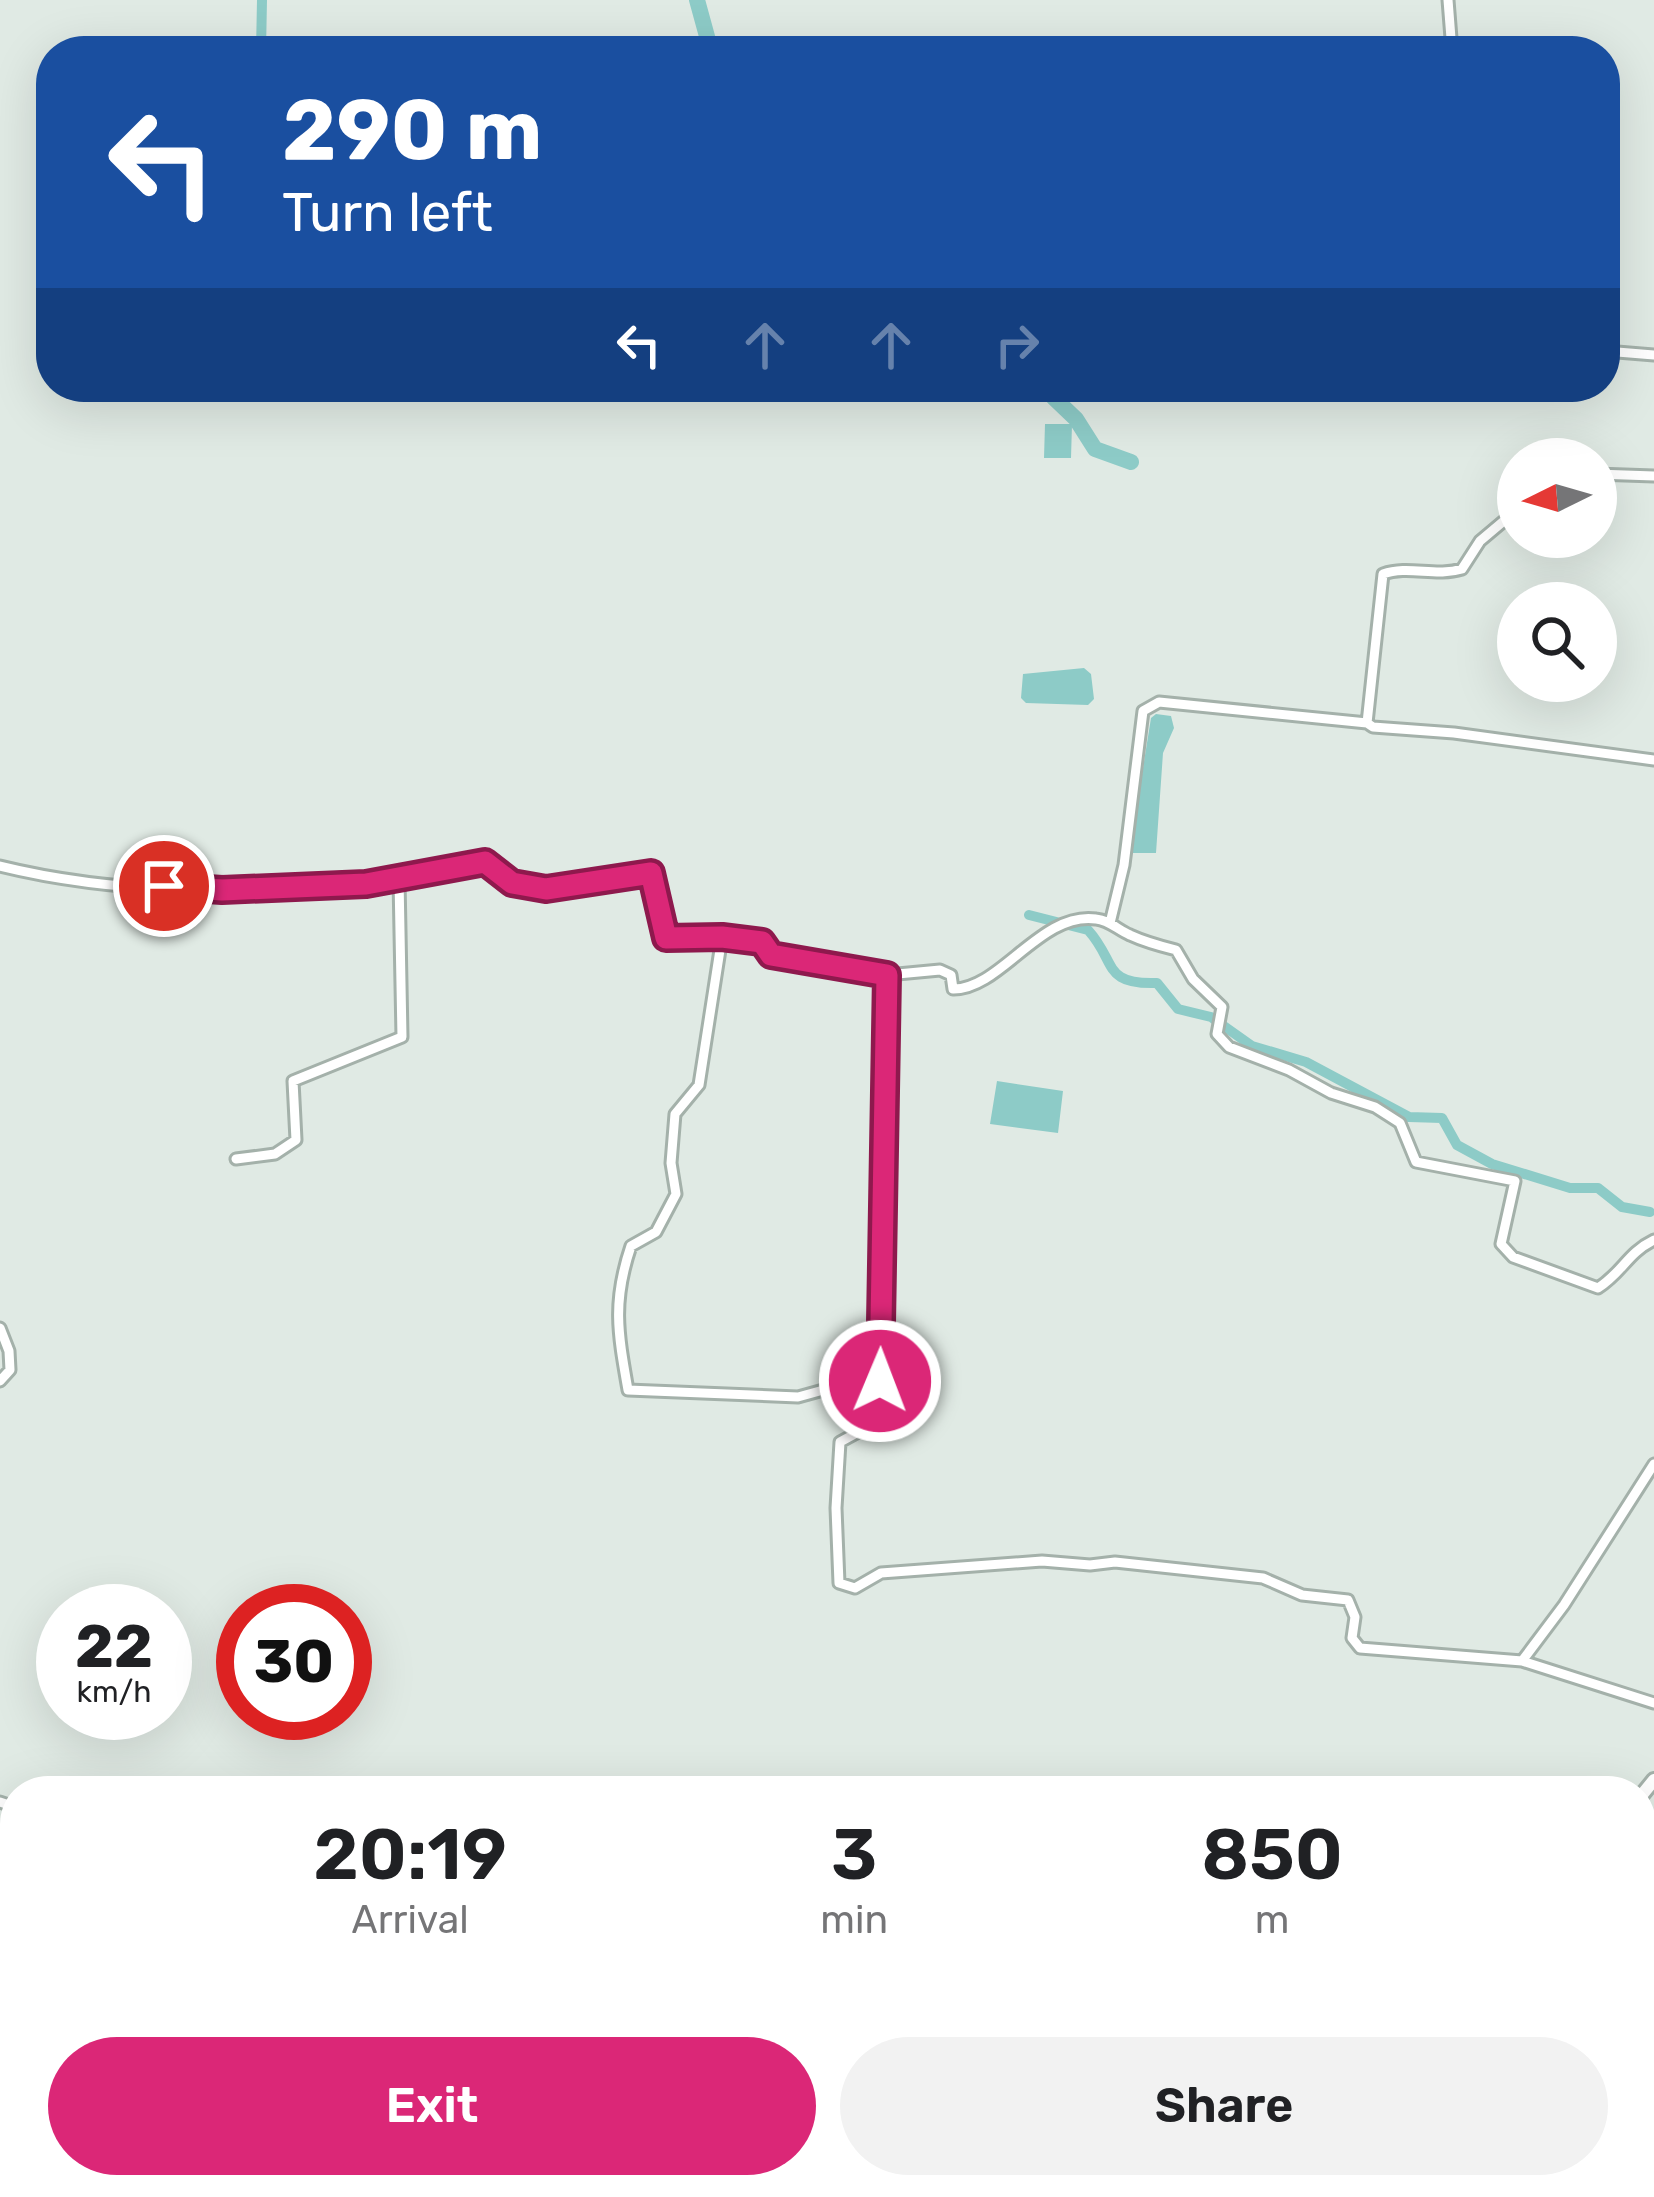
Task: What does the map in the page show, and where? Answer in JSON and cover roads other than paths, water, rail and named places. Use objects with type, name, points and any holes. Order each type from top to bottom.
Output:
[{"type":"street","points":[[1448,0],[1451,36]]},
{"type":"street","points":[[1620,353],[1654,356]]},
{"type":"street","points":[[1617,475],[1654,476]]},
{"type":"street","points":[[1366,723],[1383,574],[1462,569],[1497,527]]},
{"type":"street","points":[[1110,923],[1124,865],[1143,711],[1159,702],[1654,760]]},
{"type":"street","points":[[0,866],[64,880],[222,890],[366,884],[485,862],[512,883],[546,889],[651,873],[666,938],[762,942],[771,955],[887,975],[940,970],[951,975],[953,989],[968,990],[1029,945],[1075,919],[1110,923],[1139,940],[1176,950],[1192,979],[1220,1003],[1224,1012],[1218,1037],[1229,1047],[1289,1070],[1331,1093],[1375,1107],[1400,1123],[1416,1162],[1515,1180],[1501,1244],[1513,1257],[1598,1288],[1619,1274],[1630,1252],[1654,1240]]},
{"type":"street","points":[[236,1159],[275,1154],[296,1140],[293,1082],[402,1037],[399,879]]},
{"type":"street","points":[[722,937],[699,1085],[675,1114],[671,1163],[676,1194],[656,1232],[631,1246],[617,1287],[628,1390],[798,1397],[845,1384],[880,1381]]},
{"type":"street","points":[[887,975],[880,1381],[874,1424],[840,1442],[839,1583],[855,1588],[881,1573],[1042,1561],[1167,1567],[1263,1578],[1303,1595],[1348,1600],[1354,1617],[1352,1639],[1360,1648],[1522,1661],[1654,1703]]},
{"type":"street","points":[[0,1328],[10,1370],[0,1381]]},
{"type":"street","points":[[1522,1661],[1564,1605],[1654,1464]]},
{"type":"water","points":[[1045,424],[1072,424],[1071,458],[1044,458]]},
{"type":"water","points":[[1084,668],[1091,674],[1094,699],[1088,705],[1026,703],[1021,698],[1023,674]]},
{"type":"water","points":[[1171,716],[1174,728],[1163,753],[1156,853],[1133,853],[1151,718]]},
{"type":"water","points":[[997,1081],[1063,1091],[1058,1133],[990,1124]]},
{"type":"waterway","points":[[261,36],[262,0]]},
{"type":"waterway","points":[[697,0],[707,36]]},
{"type":"waterway","points":[[1058,402],[1095,449],[1131,462]]},
{"type":"waterway","points":[[1029,915],[1088,930],[1119,976],[1157,983],[1178,1009],[1211,1017],[1252,1046],[1306,1062],[1409,1117],[1442,1118],[1457,1145],[1492,1164],[1570,1188],[1598,1188],[1622,1207],[1650,1212]]}]
